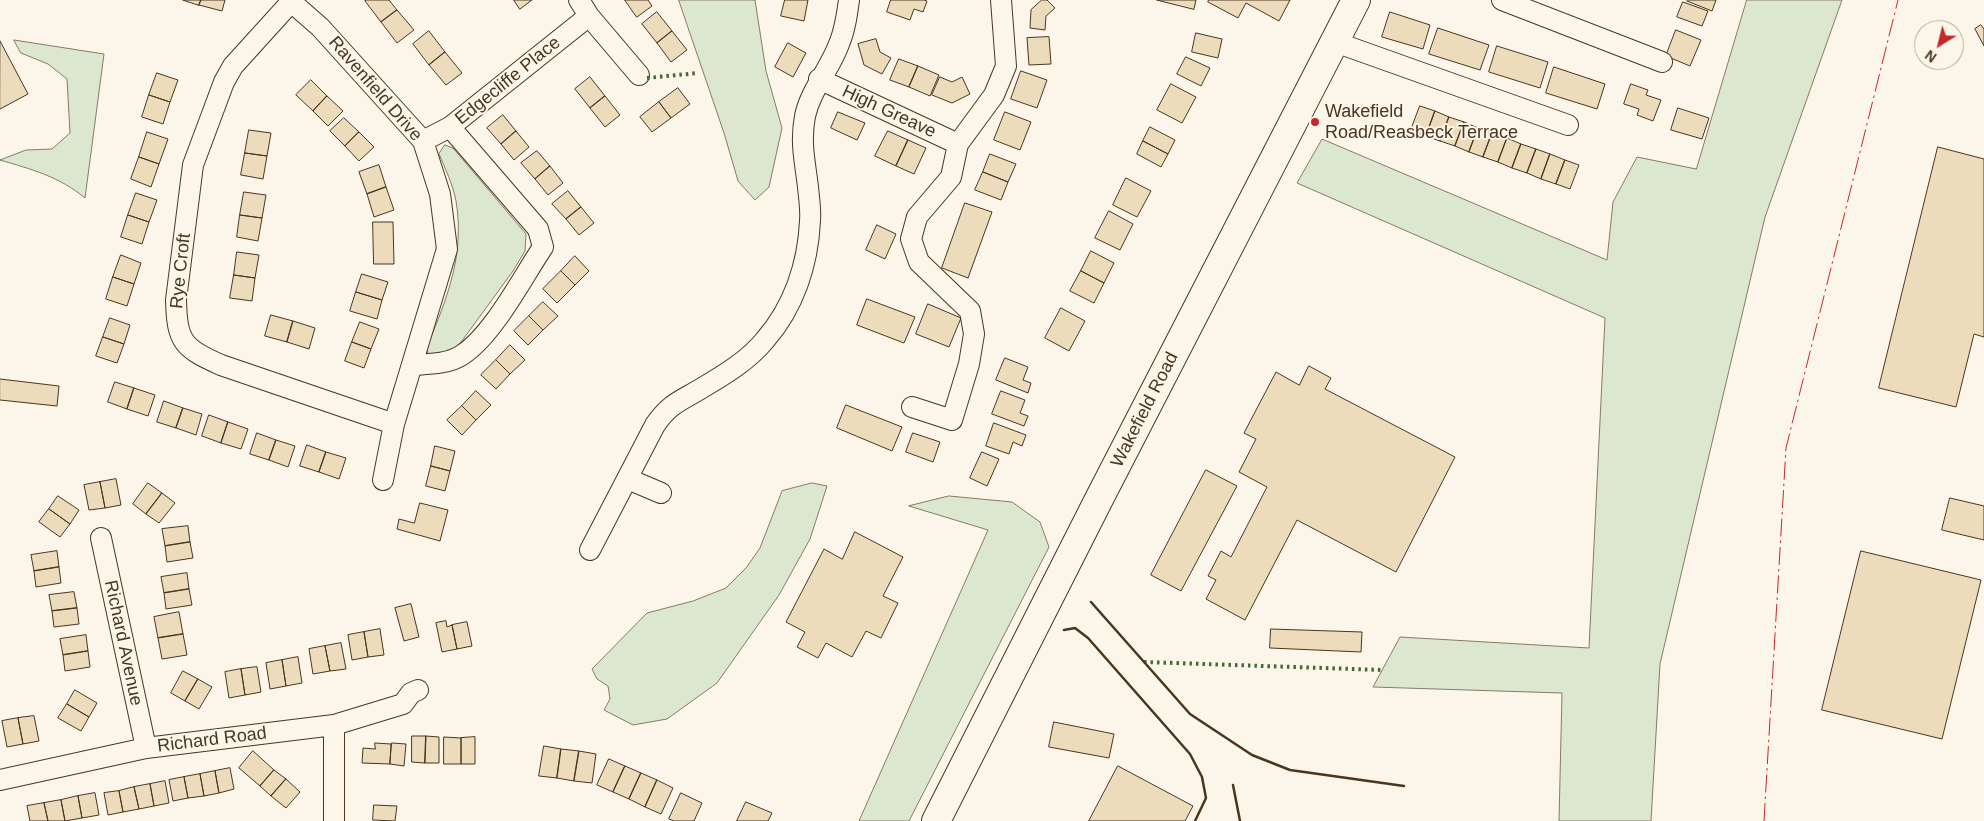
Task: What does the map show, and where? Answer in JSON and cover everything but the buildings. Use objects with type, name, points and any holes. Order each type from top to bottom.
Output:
[{"type":"main road","name":"Wakefield Road","points":[[936,821],[1092,512],[1356,0]]},
{"type":"street","points":[[590,550],[655,425],[664,412],[676,402],[693,394],[732,369],[752,352],[765,340],[792,300],[807,252],[811,220],[802,145],[806,115],[820,79],[839,46],[845,26],[849,0]]},
{"type":"street","name":"High Greave","points":[[912,407],[952,420],[969,364],[974,334],[970,311],[919,262],[911,239],[917,217],[951,177],[958,144],[994,95],[1006,66],[1000,0]]},
{"type":"street","points":[[1502,0],[1662,62]]},
{"type":"street","name":"Ravenfield Drive","points":[[290,1],[320,27],[423,141],[440,194],[447,249],[394,424],[383,480]]},
{"type":"street","name":"Rye Croft","points":[[290,1],[233,66],[224,82],[193,165],[176,300],[176,318],[182,340],[199,355],[221,365],[394,424]]},
{"type":"street","name":"Edgecliffe Place","points":[[423,141],[450,127],[584,8],[639,75]]},
{"type":"street","points":[[1335,42],[1568,125]]},
{"type":"street","name":"High Greave","points":[[820,79],[958,144]]},
{"type":"street","name":"Ravenfield Drive","points":[[413,365],[436,363],[461,356],[483,338],[543,247],[538,229],[450,127]]},
{"type":"street","points":[[628,479],[661,493]]},
{"type":"street","name":"Richard Avenue","points":[[101,538],[146,748]]},
{"type":"street","name":"Richard Road","points":[[0,780],[146,748],[334,725],[403,704],[411,693],[418,690]]},
{"type":"street","points":[[334,725],[334,821]]},
{"type":"green space","points":[[679,0],[755,0],[766,71],[782,128],[769,187],[755,200],[738,181],[724,133]]},
{"type":"green space","points":[[1747,0],[1842,0],[1765,217],[1660,664],[1651,821],[1559,821],[1562,693],[1373,687],[1400,637],[1589,648],[1605,318],[1297,183],[1322,139],[1607,260],[1613,202],[1637,157],[1696,169]]},
{"type":"green space","points":[[14,40],[104,54],[85,198],[66,184],[55,179],[34,170],[0,160],[26,150],[52,149],[70,133],[67,79],[48,64],[21,53]]},
{"type":"green space","points":[[445,145],[453,148],[526,234],[525,251],[513,271],[456,349],[445,354],[428,354],[427,347],[452,276],[458,240],[456,201],[439,154]]},
{"type":"green space","points":[[812,483],[827,486],[810,539],[779,595],[717,683],[667,719],[633,725],[604,710],[610,699],[608,686],[597,679],[592,669],[647,613],[693,601],[726,588],[746,568],[760,548],[782,491]]},
{"type":"green space","points":[[949,496],[1012,502],[1040,522],[1049,547],[909,821],[859,821],[988,530],[909,506]]},
{"type":"hedge","points":[[647,78],[698,73]]},
{"type":"hedge","points":[[1144,662],[1383,670]]},
{"type":"wall","points":[[1091,602],[1190,714],[1252,755],[1290,770],[1404,786]]},
{"type":"wall","points":[[1064,630],[1075,628],[1088,638],[1190,754],[1202,777],[1206,798],[1195,821]]},
{"type":"wall","points":[[1233,785],[1240,821]]},
{"type":"power","points":[[1764,821],[1786,448],[1898,0]]},
{"type":"place","name":"Wakefield Road/Reasbeck Terrace","points":[[1315,122]]}]
